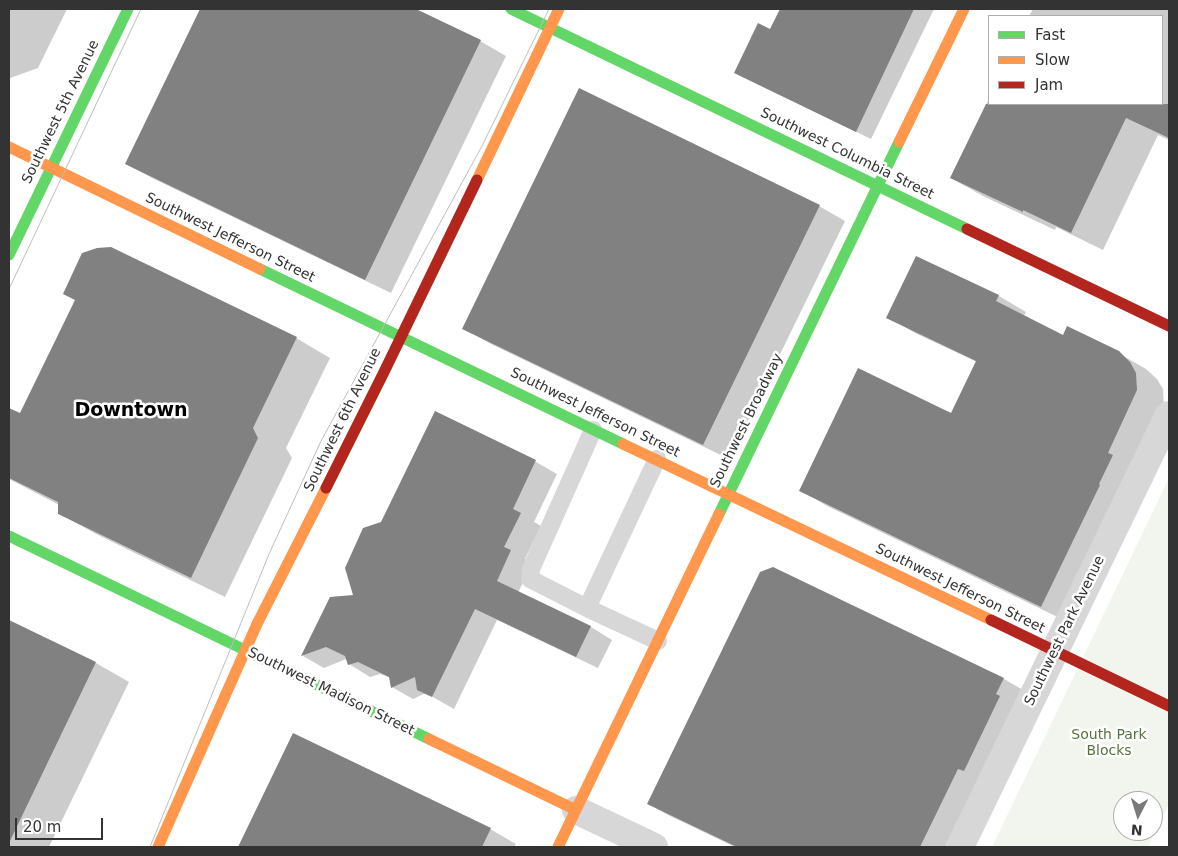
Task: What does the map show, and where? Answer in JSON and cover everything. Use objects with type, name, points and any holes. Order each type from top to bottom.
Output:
[{"type":"main road","name":"Southwest 5th Avenue","points":[[9,255],[128,9]]},
{"type":"main road","name":"Southwest Columbia Street","points":[[511,9],[1169,326]]},
{"type":"main road","name":"Southwest 6th Avenue","points":[[158,847],[245,651],[401,336],[559,9]]},
{"type":"main road","name":"Southwest Broadway","points":[[558,847],[964,9]]},
{"type":"main road","name":"Southwest Jefferson Street","points":[[9,147],[1169,706]]},
{"type":"main road","name":"Southwest Madison Street","points":[[9,536],[576,810]]},
{"type":"street","name":"Southwest Park Avenue","points":[[960,847],[1169,415]]},
{"type":"street","name":"Southwest Madison Street","points":[[576,810],[654,847]]},
{"type":"lane","points":[[594,430],[532,569],[530,579],[658,641]]},
{"type":"lane","points":[[587,608],[657,459]]},
{"type":"green space","name":"South Park Blocks","points":[[1169,478],[1169,804],[1163,816],[1163,791],[1113,791],[1113,841],[1151,841],[1148,847],[992,847]]},
{"type":"building","points":[[200,9],[416,9],[481,40],[365,280],[125,164]]},
{"type":"building","points":[[780,9],[914,9],[856,132],[734,73],[758,23],[770,29]]},
{"type":"building","points":[[579,88],[820,205],[703,445],[462,329]]},
{"type":"building","points":[[986,104],[1169,104],[1169,138],[1126,118],[1071,233],[950,178]]},
{"type":"building","points":[[111,247],[297,337],[253,428],[258,438],[191,578],[58,514],[58,502],[9,478],[9,408],[20,413],[75,300],[63,294],[82,253],[97,248]]},
{"type":"building","points":[[916,256],[999,295],[996,301],[1063,335],[1067,326],[1119,351],[1130,362],[1136,373],[1137,390],[1108,453],[1113,455],[1041,607],[799,491],[858,368],[951,413],[976,361],[886,318]]},
{"type":"building","points":[[435,411],[536,460],[513,509],[521,513],[504,547],[511,550],[497,581],[591,626],[576,657],[475,609],[432,697],[417,690],[415,677],[391,688],[389,677],[358,662],[348,665],[345,656],[326,647],[301,656],[330,597],[353,595],[345,568],[363,528],[381,522]]},
{"type":"building","points":[[773,567],[1004,678],[996,694],[1000,696],[964,771],[958,769],[920,847],[737,847],[647,804],[760,572]]},
{"type":"building","points":[[9,620],[96,662],[9,843]]},
{"type":"building","points":[[293,733],[491,828],[482,847],[238,847]]},
{"type":"tram line","points":[[9,289],[141,9]]},
{"type":"tram line","points":[[150,847],[269,554],[321,441],[482,146],[549,9]]},
{"type":"traffic: fast","points":[[9,255],[128,9]]},
{"type":"traffic: fast","points":[[511,9],[967,229]]},
{"type":"traffic: fast","points":[[719,514],[899,142]]},
{"type":"traffic: fast","points":[[260,269],[623,444]]},
{"type":"traffic: fast","points":[[9,536],[429,739]]},
{"type":"traffic: slow","points":[[477,180],[559,9]]},
{"type":"traffic: slow","points":[[899,142],[964,9]]},
{"type":"traffic: slow","points":[[9,147],[260,269]]},
{"type":"traffic: slow","points":[[623,444],[991,620]]},
{"type":"traffic: slow","points":[[158,847],[257,624],[326,488]]},
{"type":"traffic: slow","points":[[558,847],[719,514]]},
{"type":"traffic: slow","points":[[429,739],[576,810]]},
{"type":"traffic: jam","points":[[326,488],[477,180]]},
{"type":"traffic: jam","points":[[967,229],[1169,326]]},
{"type":"traffic: jam","points":[[991,620],[1169,706]]},
{"type":"district","name":"Downtown","points":[[131,411]]}]
